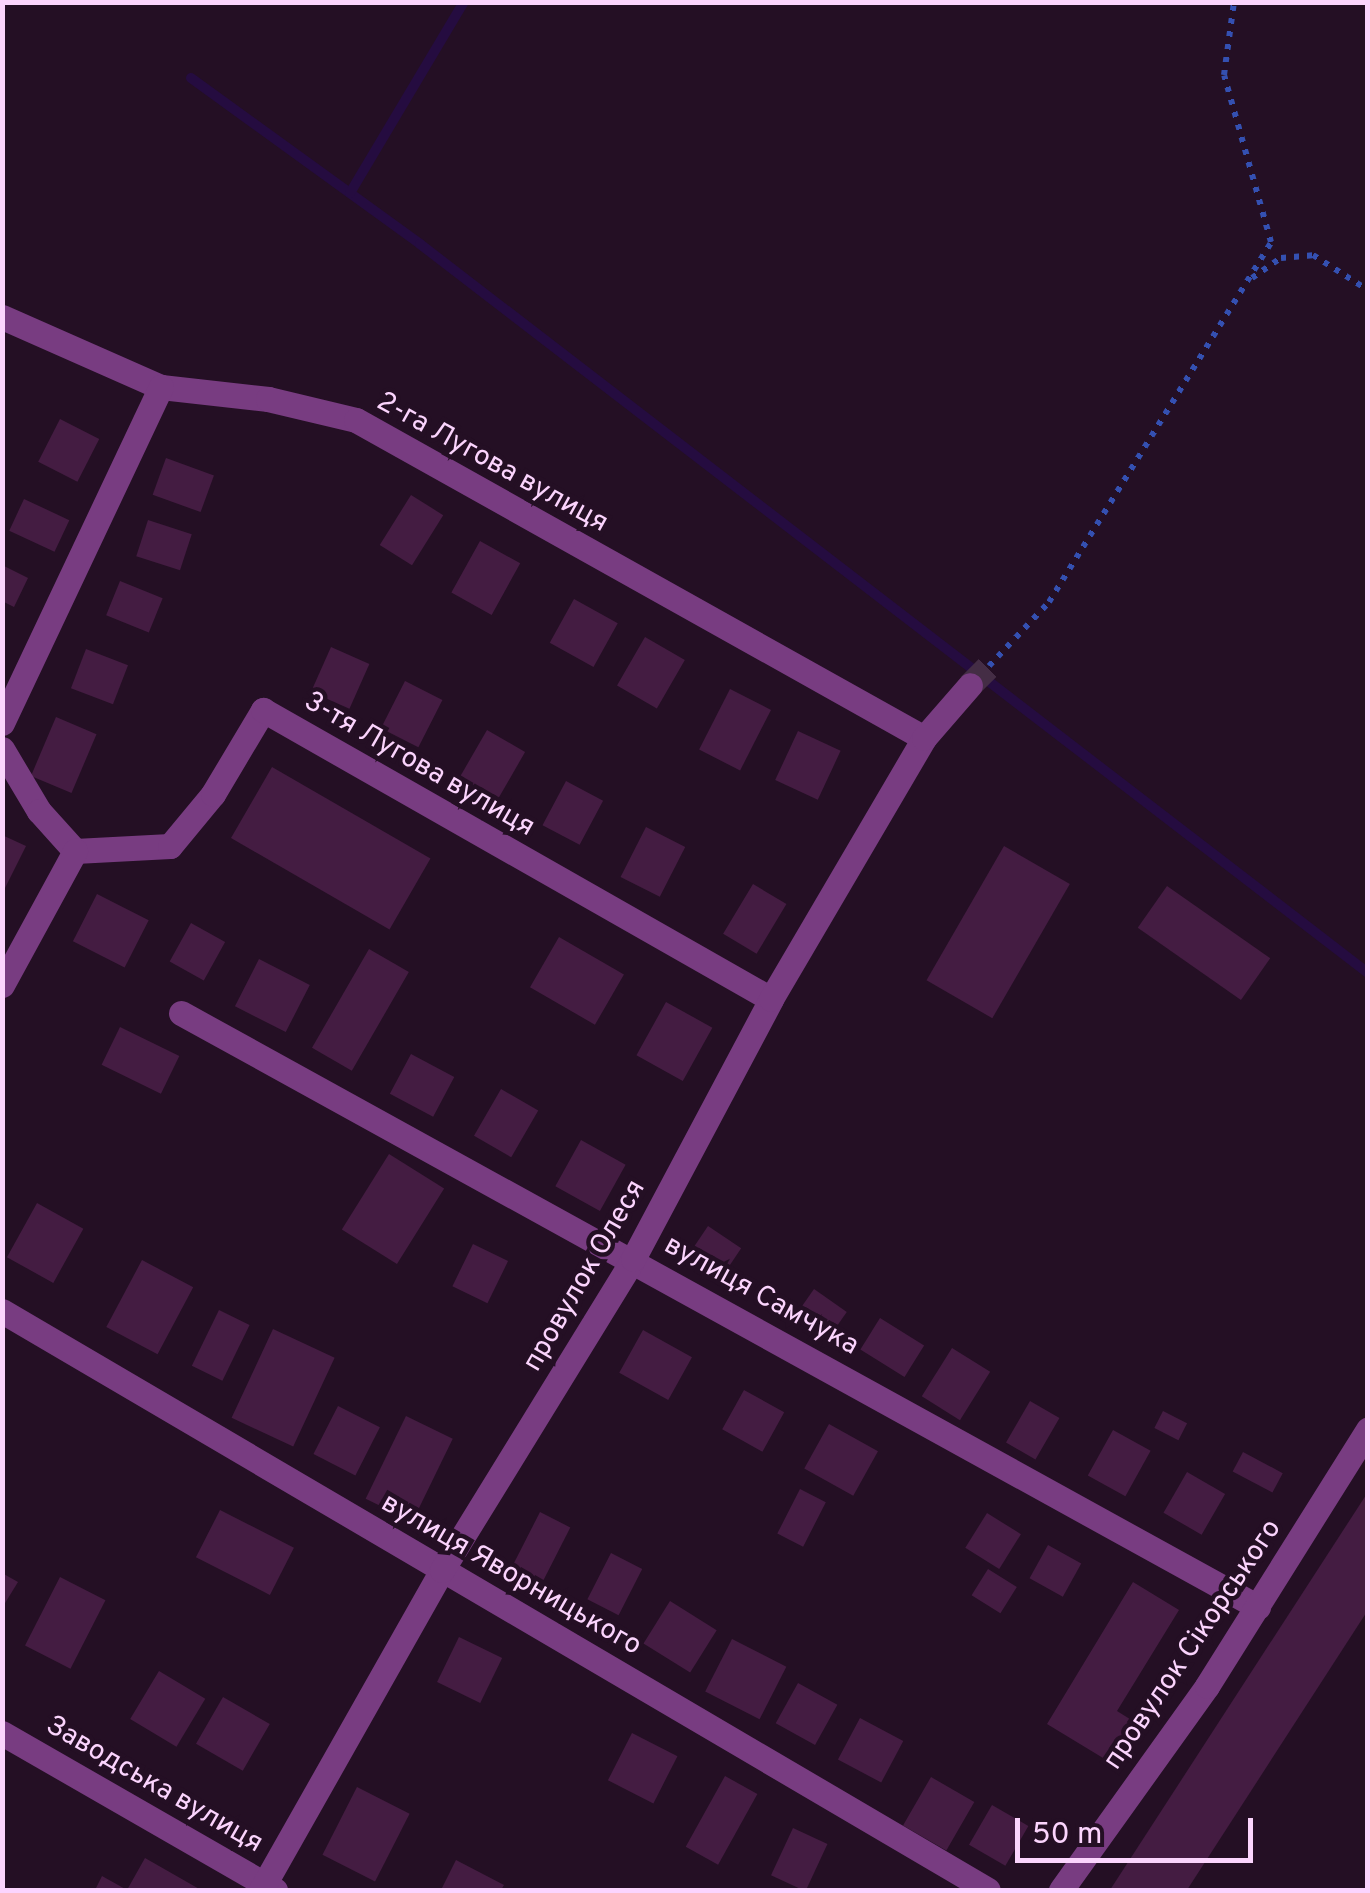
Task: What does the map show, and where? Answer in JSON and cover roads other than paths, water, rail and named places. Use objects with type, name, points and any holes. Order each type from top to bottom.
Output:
[{"type":"street","name":"2-га Лугова вулиця","points":[[2,317],[161,386],[268,399],[356,420],[924,738]]},
{"type":"street","points":[[2,723],[161,386]]},
{"type":"street","name":"провулок Олеся","points":[[267,1888],[442,1570],[633,1260],[771,999],[924,738],[966,689]]},
{"type":"street","name":"3-тя Лугова вулиця","points":[[76,851],[170,846],[213,794],[262,710],[771,999]]},
{"type":"street","points":[[2,749],[39,811],[76,851],[2,985]]},
{"type":"street","name":"вулиця Самчука","points":[[180,1013],[1258,1607]]},
{"type":"street","name":"вулиця Яворницького","points":[[2,1311],[988,1890]]},
{"type":"street","name":"провулок Сікорського","points":[[1061,1890],[1258,1607],[1368,1429]]},
{"type":"street","name":"Заводська вулиця","points":[[2,1732],[267,1888]]},
{"type":"waterway","points":[[350,193],[464,2]]},
{"type":"waterway","points":[[191,78],[420,244],[1368,973]]},
{"type":"tunnel","points":[[970,685],[988,667]]}]
